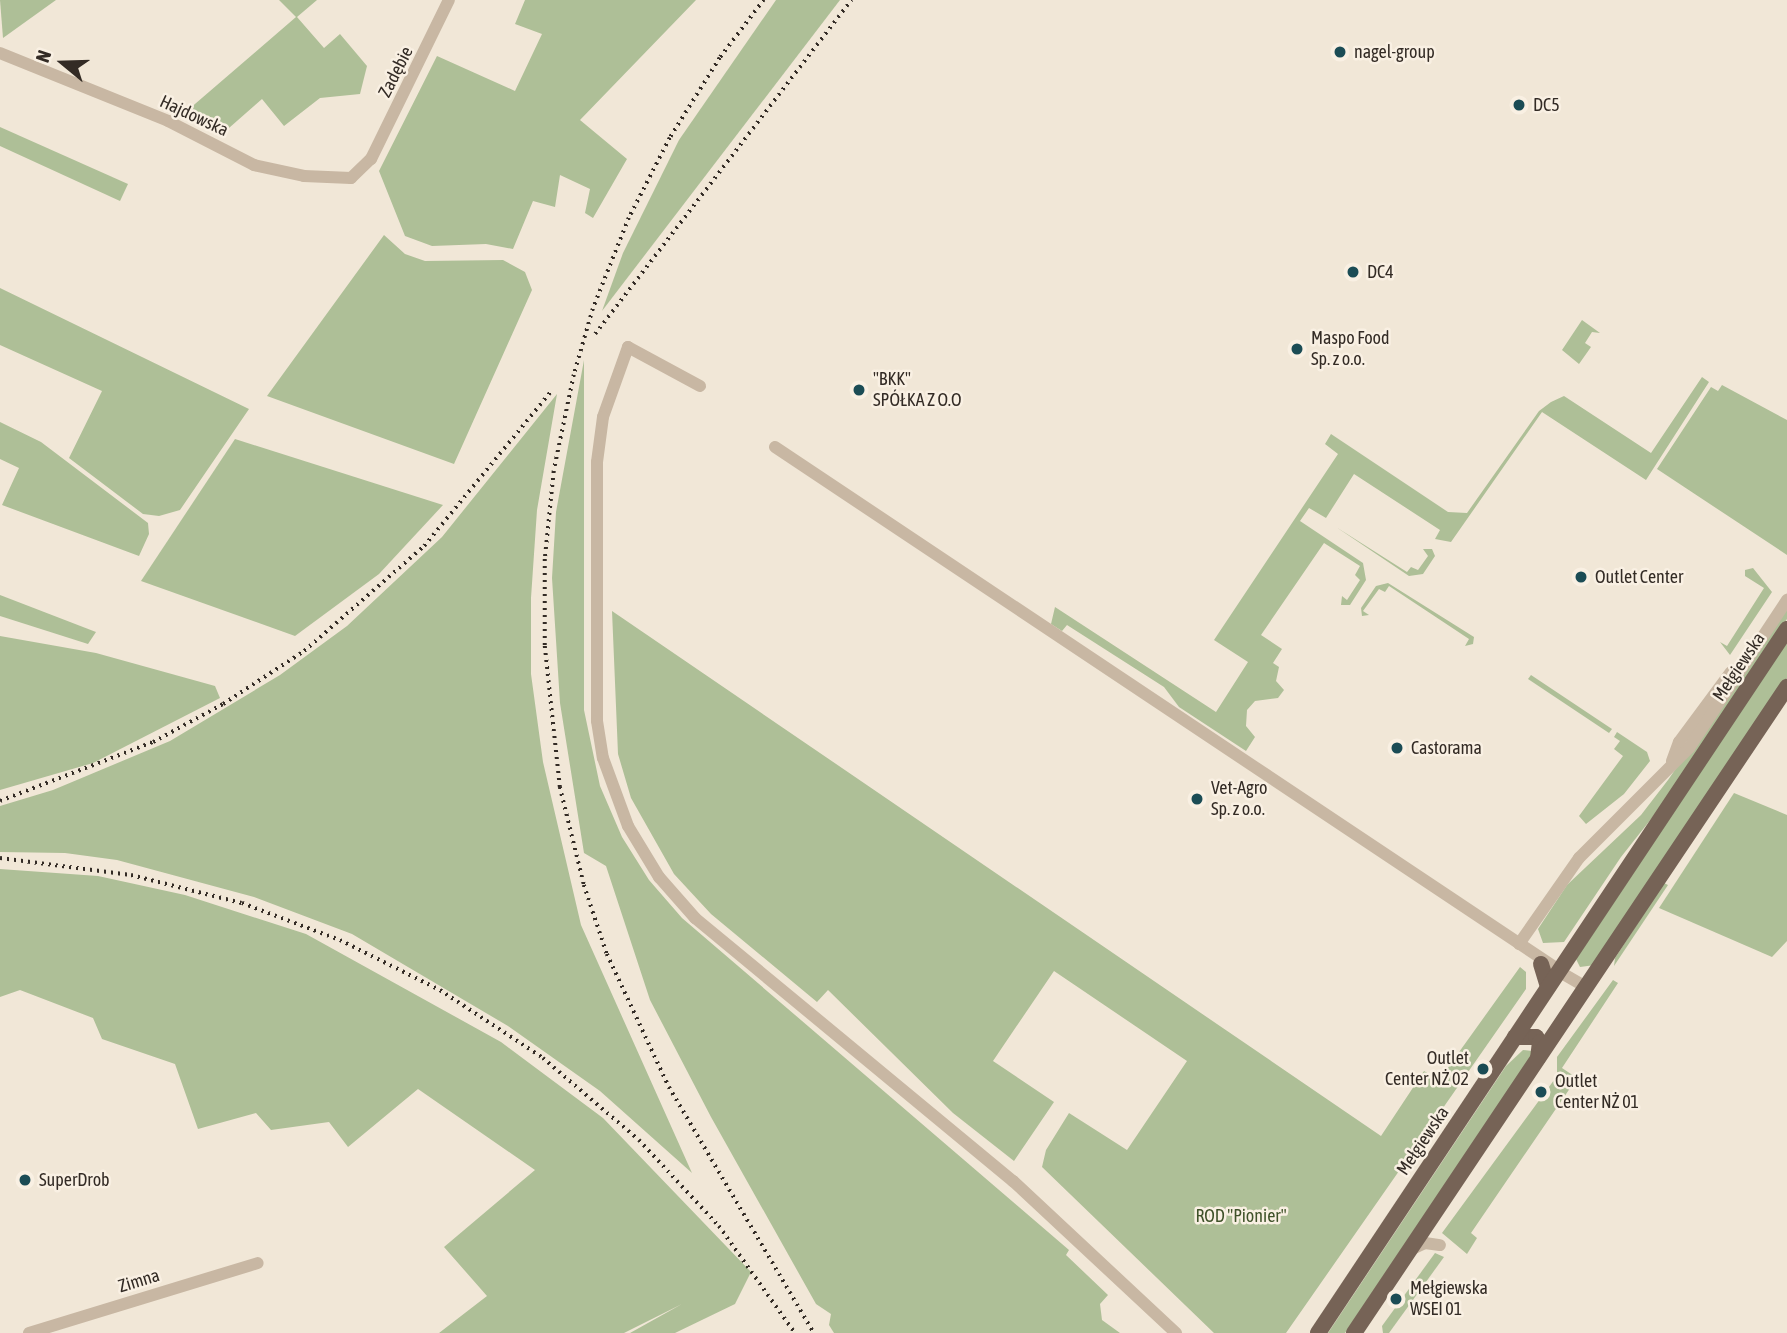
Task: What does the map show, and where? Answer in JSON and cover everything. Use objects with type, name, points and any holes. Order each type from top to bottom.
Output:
[{"type":"main road","name":"Mełgiewska","points":[[1318,1333],[1787,629]]},
{"type":"main road","points":[[1354,1333],[1787,687]]},
{"type":"main road","points":[[1541,964],[1548,987]]},
{"type":"main road","points":[[1515,1037],[1536,1037],[1540,1042],[1538,1060]]},
{"type":"street","name":"Zadębie","points":[[371,159],[449,0]]},
{"type":"street","name":"Hajdowska","points":[[0,53],[168,121],[265,169],[351,178],[371,159]]},
{"type":"street","points":[[700,386],[628,347],[603,417],[597,462],[597,721],[603,758],[628,826],[659,877],[695,918],[1013,1181],[1176,1333]]},
{"type":"street","points":[[775,447],[1586,988]]},
{"type":"street","name":"Mełgiewska","points":[[1672,762],[1679,742],[1787,592]]},
{"type":"street","name":"Mełgiewska","points":[[1519,944],[1579,858],[1641,800],[1672,762],[1689,748],[1787,600]]},
{"type":"street","points":[[1519,944],[1541,964],[1559,970]]},
{"type":"street","name":"Zimna","points":[[29,1333],[258,1263]]},
{"type":"green space","points":[[0,0],[56,0],[3,38]]},
{"type":"green space","points":[[279,0],[317,0],[297,17],[324,48],[340,34],[367,66],[360,94],[320,98],[284,126],[262,99],[221,135],[181,116],[296,17]]},
{"type":"green space","points":[[525,0],[696,0],[580,120],[627,159],[593,218],[585,213],[590,189],[560,175],[555,207],[533,201],[513,249],[486,244],[432,246],[405,236],[379,171],[437,56],[515,91],[542,34],[515,24]]},
{"type":"green space","points":[[776,0],[840,0],[602,311],[623,253],[679,140]]},
{"type":"green space","points":[[0,127],[128,184],[120,201],[0,146]]},
{"type":"green space","points":[[384,235],[405,254],[425,261],[503,260],[525,272],[532,290],[454,464],[267,396]]},
{"type":"green space","points":[[0,288],[249,409],[180,510],[159,516],[143,514],[69,458],[102,391],[0,345]]},
{"type":"green space","points":[[1582,320],[1600,333],[1592,332],[1585,343],[1591,347],[1579,364],[1562,350]]},
{"type":"green space","points":[[584,360],[584,710],[600,786],[622,837],[649,880],[682,918],[1069,1250],[1066,1255],[1108,1295],[1100,1304],[1102,1320],[1120,1333],[834,1333],[829,1325],[831,1314],[816,1304],[711,1117],[650,1000],[606,866],[584,853],[560,703],[552,578],[556,512]]},
{"type":"green space","points":[[1702,377],[1709,382],[1646,480],[1542,412],[1451,542],[1435,539],[1440,530],[1354,474],[1326,518],[1309,508],[1300,521],[1363,563],[1366,580],[1350,605],[1341,605],[1342,596],[1347,600],[1360,580],[1355,575],[1360,566],[1324,543],[1261,635],[1282,649],[1273,663],[1279,667],[1276,681],[1284,690],[1278,698],[1255,701],[1247,710],[1246,726],[1255,737],[1246,751],[1179,707],[1164,687],[1067,625],[1062,631],[1051,624],[1055,607],[1216,712],[1248,662],[1214,640],[1338,454],[1325,444],[1331,434],[1448,512],[1467,513],[1539,411],[1551,402],[1564,396],[1651,453]]},
{"type":"green space","points":[[1722,385],[1787,420],[1787,555],[1657,469],[1711,387],[1718,391]]},
{"type":"green space","points":[[557,394],[537,510],[531,598],[531,674],[543,762],[581,925],[692,1173],[600,1091],[508,1026],[352,934],[254,897],[117,860],[65,853],[0,852],[0,806],[53,790],[170,741],[280,675],[347,626],[442,537]]},
{"type":"green space","points":[[0,422],[41,442],[148,523],[149,534],[139,556],[2,505],[19,468],[0,459]]},
{"type":"green space","points":[[235,439],[443,505],[379,574],[295,636],[141,581]]},
{"type":"green space","points":[[1336,527],[1407,572],[1411,567],[1418,570],[1428,556],[1423,549],[1432,549],[1435,556],[1423,574],[1409,576]]},
{"type":"green space","points":[[1753,568],[1772,592],[1730,655],[1720,642],[1727,646],[1764,588],[1745,576],[1745,570]]},
{"type":"green space","points":[[1388,583],[1474,637],[1473,644],[1465,646],[1469,639],[1389,586],[1385,592],[1379,589],[1363,611],[1369,615],[1362,616],[1361,608],[1376,586]]},
{"type":"green space","points":[[0,595],[96,632],[88,644],[0,616]]},
{"type":"green space","points":[[1787,608],[1787,619],[1670,795],[1621,857],[1564,942],[1543,943],[1538,929],[1567,885],[1641,815]]},
{"type":"green space","name":"ROD \"Pionier\"","points":[[612,611],[1381,1136],[1424,1071],[1439,1080],[1520,967],[1526,972],[1526,989],[1286,1333],[1214,1333],[1042,1167],[1046,1150],[1069,1113],[1127,1150],[1187,1061],[1054,971],[993,1061],[1054,1102],[1014,1161],[953,1113],[828,990],[817,1002],[711,914],[674,874],[631,798],[618,754]]},
{"type":"green space","points":[[0,636],[96,653],[215,686],[220,698],[93,763],[0,790]]},
{"type":"green space","points":[[1787,641],[1787,678],[1595,965],[1580,967],[1576,959]]},
{"type":"green space","points":[[1531,675],[1612,729],[1609,733],[1528,679]]},
{"type":"green space","points":[[1617,732],[1647,752],[1650,761],[1624,794],[1586,824],[1579,816],[1623,756],[1614,749],[1620,741],[1614,737]]},
{"type":"green space","points":[[1734,793],[1787,815],[1787,941],[1772,957],[1659,908]]},
{"type":"green space","points":[[0,869],[98,876],[185,895],[306,934],[501,1042],[603,1118],[751,1272],[735,1304],[675,1333],[630,1333],[682,1304],[624,1333],[439,1333],[487,1296],[444,1247],[535,1170],[418,1089],[348,1147],[329,1122],[271,1130],[256,1113],[198,1129],[175,1064],[102,1039],[93,1018],[20,990],[0,997]]},
{"type":"green space","points":[[1664,883],[1668,885],[1614,966],[1615,958]]},
{"type":"green space","points":[[1613,980],[1618,983],[1562,1068],[1577,1078],[1471,1233],[1477,1238],[1467,1254],[1442,1233],[1557,1076],[1557,1057]]},
{"type":"green space","points":[[1523,1050],[1532,1051],[1531,1056],[1345,1333],[1328,1333],[1506,1066]]},
{"type":"green space","points":[[1435,1253],[1444,1257],[1389,1333],[1383,1333],[1382,1326]]},
{"type":"railway","points":[[764,0],[720,58],[670,138],[629,218],[593,309],[574,375],[554,471],[545,559],[545,646],[560,787],[584,885],[607,954],[669,1087],[814,1333]]},
{"type":"railway","points":[[595,334],[851,0]]},
{"type":"railway","points":[[0,801],[153,742],[223,704],[304,651],[424,546],[552,390]]},
{"type":"railway","points":[[0,858],[131,875],[242,903],[340,940],[440,990],[543,1058],[639,1140],[719,1226],[795,1333]]},
{"type":"place","name":"nagel-group","points":[[1340,52]]},
{"type":"place","name":"DC5","points":[[1519,105]]},
{"type":"place","name":"DC4","points":[[1353,272]]},
{"type":"place","name":"Maspo Food Sp. z o.o.","points":[[1297,349]]},
{"type":"place","name":"\"BKK\" SPÓŁKA Z O.O","points":[[859,390]]},
{"type":"place","name":"Outlet Center","points":[[1581,577]]},
{"type":"place","name":"Castorama","points":[[1397,748]]},
{"type":"place","name":"Vet-Agro Sp. z o.o.","points":[[1197,799]]},
{"type":"place","name":"Outlet Center NŻ 02","points":[[1483,1069]]},
{"type":"place","name":"Outlet Center NŻ 01","points":[[1541,1092]]},
{"type":"place","name":"SuperDrob","points":[[25,1180]]},
{"type":"place","name":"Mełgiewska WSEI 01","points":[[1396,1299]]}]
